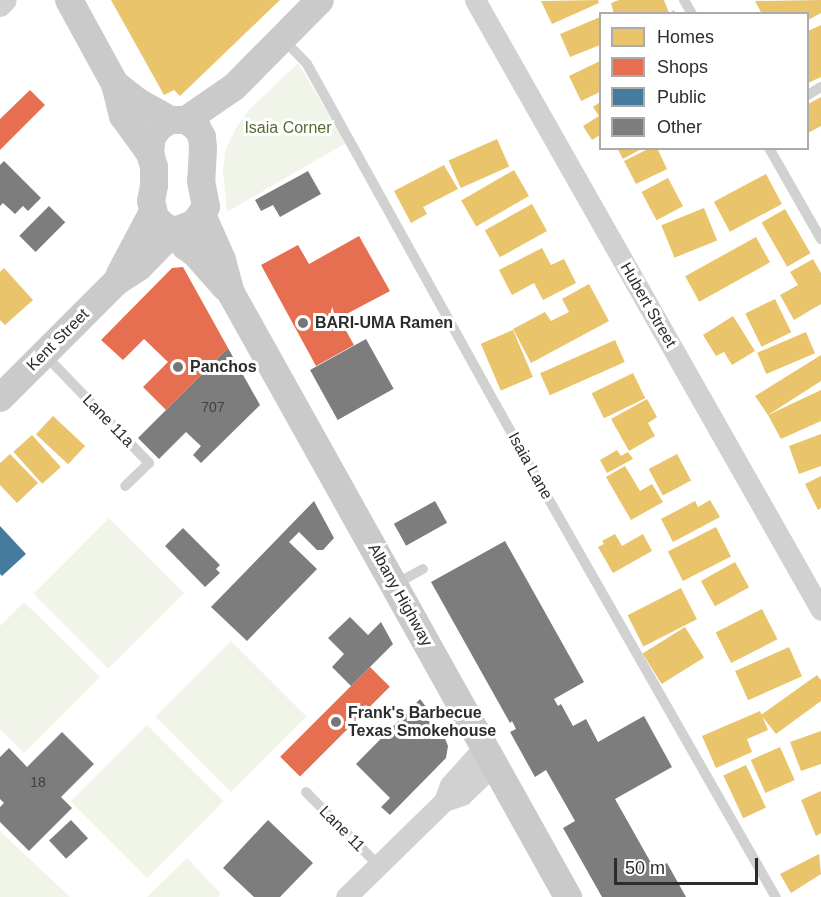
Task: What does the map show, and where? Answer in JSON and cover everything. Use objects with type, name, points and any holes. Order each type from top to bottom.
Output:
[{"type":"main road","points":[[69,0],[115,84],[123,116],[150,153],[154,167],[153,212]]},
{"type":"main road","points":[[150,153],[152,136],[159,127],[178,120],[234,87],[318,1]]},
{"type":"main road","points":[[115,84],[138,102],[197,128],[202,136],[203,148],[201,181],[206,207],[202,215]]},
{"type":"main road","points":[[203,148],[234,87]]},
{"type":"main road","name":"Kent Street","points":[[116,282],[153,212]]},
{"type":"main road","name":"Albany Highway","points":[[153,212],[165,227],[174,231],[185,246],[196,254],[231,293],[568,897]]},
{"type":"main road","name":"Kent Street","points":[[0,398],[116,282],[139,267],[174,231],[187,228],[202,215]]},
{"type":"main road","name":"Albany Highway","points":[[202,215],[222,260],[231,293]]},
{"type":"street","points":[[0,6],[6,0]]},
{"type":"street","name":"Hubert Street","points":[[475,0],[821,610]]},
{"type":"street","points":[[346,897],[444,801],[450,785],[490,755]]},
{"type":"lane","name":"Isaia Lane","points":[[282,38],[307,64],[548,498],[776,897]]},
{"type":"lane","points":[[770,150],[821,239]]},
{"type":"lane","name":"Lane 11a","points":[[44,355],[149,463],[125,486]]},
{"type":"lane","points":[[394,585],[423,569]]},
{"type":"lane","name":"Lane 11","points":[[306,792],[378,865]]},
{"type":"green space","name":"Isaia Corner","points":[[298,63],[346,143],[227,212],[223,172],[225,151],[236,128],[249,110]]},
{"type":"green space","points":[[109,518],[184,593],[108,669],[33,594]]},
{"type":"green space","points":[[24,602],[100,677],[24,753],[0,729],[0,626]]},
{"type":"green space","points":[[231,641],[307,717],[231,792],[155,717]]},
{"type":"green space","points":[[147,725],[223,801],[147,878],[71,801]]},
{"type":"green space","points":[[0,831],[70,897],[0,897]]},
{"type":"green space","points":[[187,858],[221,894],[218,897],[147,897]]},
{"type":"building: Homes","points":[[111,0],[280,0],[180,96],[174,90],[164,95]]},
{"type":"building: Homes","points":[[598,0],[599,3],[552,24],[541,1]]},
{"type":"building: Homes","points":[[619,0],[664,0],[669,12],[613,12],[611,3]]},
{"type":"building: Homes","points":[[821,0],[821,13],[809,19],[809,12],[761,12],[755,1]]},
{"type":"building: Homes","points":[[599,17],[599,45],[570,57],[560,34]]},
{"type":"building: Homes","points":[[821,25],[821,77],[809,83],[809,31]]},
{"type":"building: Homes","points":[[599,61],[599,92],[581,101],[569,76]]},
{"type":"building: Homes","points":[[821,97],[821,126],[809,132],[809,103]]},
{"type":"building: Homes","points":[[599,103],[599,116],[593,107]]},
{"type":"building: Homes","points":[[599,116],[599,136],[592,140],[583,126]]},
{"type":"building: Homes","points":[[497,139],[509,166],[461,188],[449,161]]},
{"type":"building: Homes","points":[[618,150],[639,150],[623,159]]},
{"type":"building: Homes","points":[[646,150],[658,150],[667,169],[636,184],[624,161]]},
{"type":"building: Homes","points":[[444,165],[458,189],[423,207],[427,214],[411,223],[394,191]]},
{"type":"building: Homes","points":[[514,170],[529,196],[476,226],[461,201]]},
{"type":"building: Homes","points":[[766,174],[782,204],[730,232],[714,202]]},
{"type":"building: Homes","points":[[668,178],[683,206],[657,220],[642,192]]},
{"type":"building: Homes","points":[[532,204],[547,231],[500,257],[485,230]]},
{"type":"building: Homes","points":[[704,208],[717,240],[674,258],[661,225]]},
{"type":"building: Homes","points":[[785,209],[810,253],[787,267],[762,222]]},
{"type":"building: Homes","points":[[756,237],[770,262],[699,302],[685,276]]},
{"type":"building: Homes","points":[[542,248],[551,265],[564,259],[576,283],[543,300],[534,283],[512,295],[499,270]]},
{"type":"building: Homes","points":[[813,259],[821,273],[821,304],[794,320],[780,295],[798,285],[790,272]]},
{"type":"building: Homes","points":[[4,268],[33,300],[5,325],[0,320],[0,272]]},
{"type":"building: Homes","points":[[589,284],[609,321],[531,363],[513,329],[545,312],[551,321],[569,312],[562,299]]},
{"type":"building: Homes","points":[[775,299],[791,332],[762,347],[745,313]]},
{"type":"building: Homes","points":[[733,316],[755,351],[732,365],[724,352],[716,356],[703,335]]},
{"type":"building: Homes","points":[[513,330],[533,377],[501,391],[481,344]]},
{"type":"building: Homes","points":[[806,332],[815,353],[766,374],[757,353]]},
{"type":"building: Homes","points":[[615,340],[625,362],[550,395],[540,373]]},
{"type":"building: Homes","points":[[821,355],[821,381],[768,415],[755,396]]},
{"type":"building: Homes","points":[[633,373],[645,398],[604,418],[592,393]]},
{"type":"building: Homes","points":[[821,390],[821,421],[781,439],[768,415]]},
{"type":"building: Homes","points":[[647,399],[657,417],[648,423],[655,436],[629,451],[611,419]]},
{"type":"building: Homes","points":[[53,416],[85,446],[68,464],[36,434]]},
{"type":"building: Homes","points":[[821,434],[821,466],[799,474],[789,446]]},
{"type":"building: Homes","points":[[32,435],[61,467],[42,484],[13,452]]},
{"type":"building: Homes","points":[[617,450],[621,456],[628,452],[633,459],[607,473],[600,460]]},
{"type":"building: Homes","points":[[10,454],[38,483],[17,503],[0,485],[0,463]]},
{"type":"building: Homes","points":[[677,454],[691,480],[663,496],[649,469]]},
{"type":"building: Homes","points":[[625,466],[640,491],[652,484],[663,502],[631,520],[606,477]]},
{"type":"building: Homes","points":[[821,476],[821,508],[818,510],[805,484]]},
{"type":"building: Homes","points":[[710,500],[720,517],[673,542],[661,519],[695,501],[698,507]]},
{"type":"building: Homes","points":[[716,527],[731,556],[683,581],[668,552]]},
{"type":"building: Homes","points":[[615,534],[622,546],[643,534],[652,551],[613,573],[598,547],[604,544],[602,541]]},
{"type":"building: Homes","points":[[735,562],[749,587],[715,606],[701,581]]},
{"type":"building: Homes","points":[[681,588],[697,619],[643,646],[628,615]]},
{"type":"building: Homes","points":[[762,609],[777,639],[731,663],[716,633]]},
{"type":"building: Homes","points":[[685,627],[704,658],[662,684],[643,653]]},
{"type":"building: Homes","points":[[789,647],[802,676],[748,700],[735,671]]},
{"type":"building: Homes","points":[[817,675],[821,680],[821,701],[776,734],[761,715]]},
{"type":"building: Homes","points":[[760,711],[768,730],[747,739],[752,752],[716,768],[702,736]]},
{"type":"building: Homes","points":[[821,731],[821,764],[801,771],[790,742]]},
{"type":"building: Homes","points":[[780,747],[795,780],[765,793],[751,760]]},
{"type":"building: Homes","points":[[746,765],[766,808],[743,818],[723,776]]},
{"type":"building: Homes","points":[[821,791],[821,833],[816,836],[801,800]]},
{"type":"building: Homes","points":[[819,854],[821,874],[791,893],[780,874]]},
{"type":"building: Shops","points":[[30,90],[45,105],[0,150],[0,119]]},
{"type":"building: Shops","points":[[359,236],[390,291],[339,318],[354,345],[316,366],[261,265],[298,245],[309,264]]},
{"type":"building: Shops","points":[[183,267],[228,348],[166,410],[143,387],[168,362],[144,339],[123,360],[101,340],[172,268]]},
{"type":"building: Shops","name":"Frank's Barbecue Texas Smokehouse","points":[[370,667],[390,687],[300,777],[280,757]]},
{"type":"building: Public","points":[[0,526],[26,554],[2,576],[0,574]]},
{"type":"building: Other","points":[[4,161],[41,198],[28,211],[23,206],[15,214],[3,203],[0,206],[0,165]]},
{"type":"building: Other","points":[[308,171],[321,194],[280,217],[273,205],[261,211],[255,200]]},
{"type":"building: Other","points":[[49,206],[65,222],[36,252],[19,236]]},
{"type":"building: Other","points":[[366,339],[394,389],[338,420],[310,370]]},
{"type":"building: Other","points":[[228,348],[260,405],[201,463],[193,455],[201,446],[186,432],[159,459],[138,438]]},
{"type":"building: Other","points":[[314,501],[334,538],[323,550],[317,550],[299,532],[289,542],[317,569],[247,641],[211,607]]},
{"type":"building: Other","points":[[435,501],[447,523],[406,546],[394,524]]},
{"type":"building: Other","points":[[183,528],[220,565],[216,569],[220,573],[205,587],[165,546]]},
{"type":"building: Other","points":[[505,541],[584,682],[554,699],[558,706],[561,704],[573,726],[586,719],[598,742],[644,716],[672,767],[615,799],[655,870],[667,863],[686,897],[602,897],[563,828],[575,821],[546,770],[535,777],[510,732],[516,729],[512,721],[510,723],[431,582]]},
{"type":"building: Other","points":[[350,617],[368,635],[381,622],[393,644],[351,686],[332,667],[344,654],[328,638]]},
{"type":"building: Other","points":[[420,699],[444,736],[448,746],[446,758],[390,815],[381,807],[390,798],[356,764]]},
{"type":"building: Other","points":[[62,732],[94,764],[61,797],[72,808],[29,851],[0,822],[0,807],[4,803],[0,799],[0,757],[9,748],[27,767]]},
{"type":"building: Other","points":[[71,820],[88,838],[66,859],[49,840]]},
{"type":"building: Other","points":[[268,820],[313,863],[280,897],[254,897],[223,868]]},
{"type":"place","name":"BARI-UMA Ramen","points":[[303,323]]},
{"type":"place","name":"Panchos","points":[[178,367]]},
{"type":"place","name":"Frank's Barbecue Texas Smokehouse","points":[[336,722]]}]
